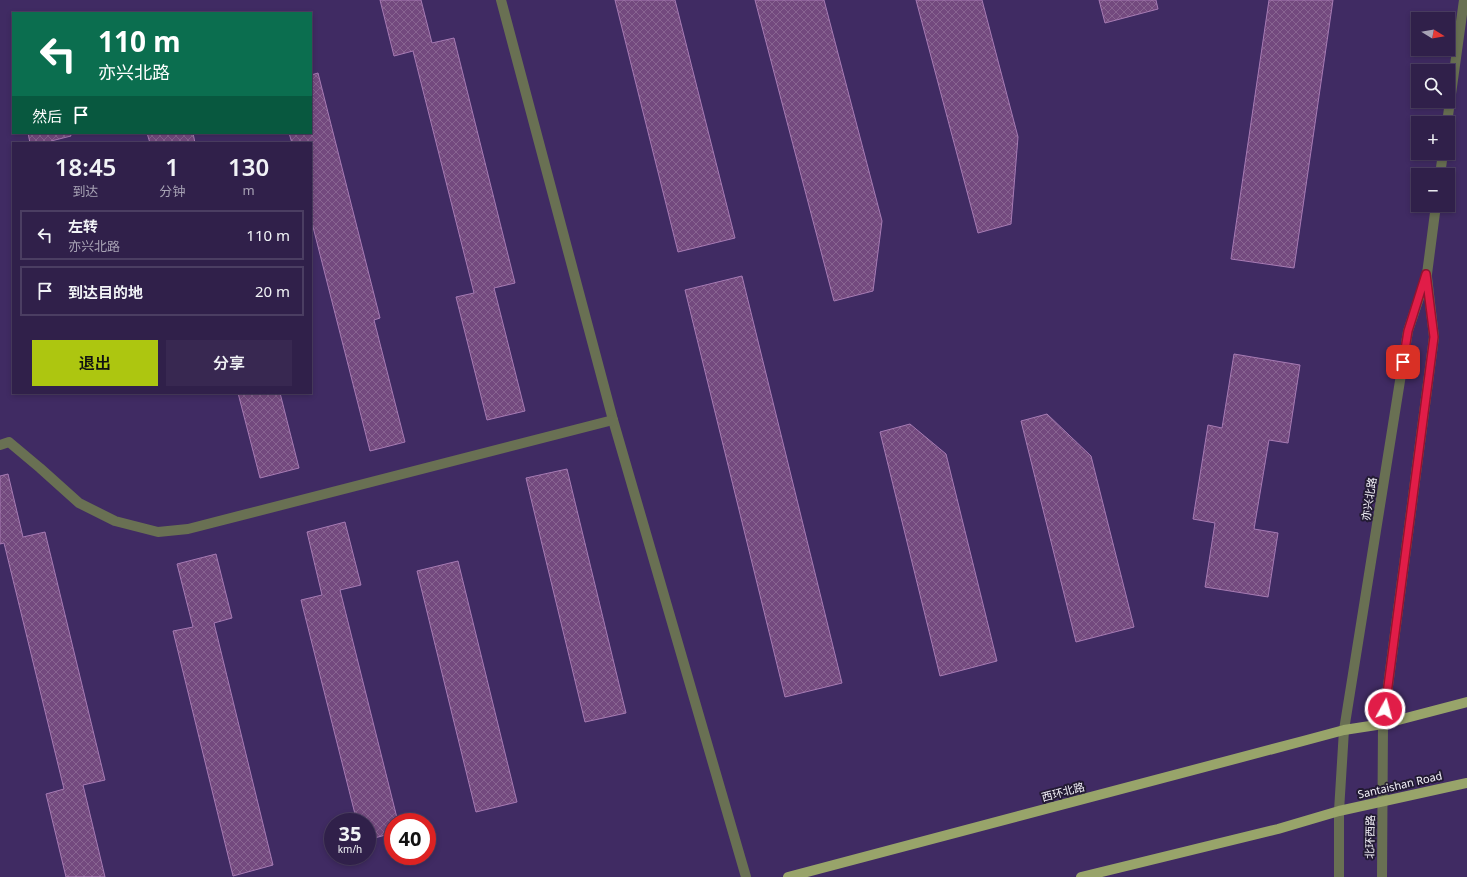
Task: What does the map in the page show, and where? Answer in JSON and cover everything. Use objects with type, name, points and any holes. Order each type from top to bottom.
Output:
[{"type":"main road","points":[[1383,724],[1467,702]]},
{"type":"main road","name":"西环北路","points":[[788,877],[1344,730],[1383,724]]},
{"type":"main road","name":"Santaishan Road","points":[[1339,811],[1467,783]]},
{"type":"main road","points":[[1081,877],[1278,829],[1339,811]]},
{"type":"street","points":[[501,0],[613,420],[746,877]]},
{"type":"street","points":[[1448,116],[1464,0]]},
{"type":"street","name":"亦兴北路","points":[[1344,730],[1408,331],[1426,274],[1435,212]]},
{"type":"street","name":"亦兴北路","points":[[1383,724],[1434,337],[1426,274]]},
{"type":"street","points":[[0,445],[9,442],[79,503],[115,521],[158,532],[188,529],[613,420]]},
{"type":"street","name":"北环西路","points":[[1382,877],[1383,724]]},
{"type":"street","points":[[1339,877],[1339,811],[1344,730]]},
{"type":"building","points":[[380,0],[421,0],[432,43],[454,38],[515,283],[494,288],[525,411],[487,420],[456,297],[474,293],[413,51],[394,56]]},
{"type":"building","points":[[615,0],[675,0],[735,238],[678,252]]},
{"type":"building","points":[[755,0],[824,0],[882,221],[873,291],[834,301]]},
{"type":"building","points":[[916,0],[982,0],[1018,137],[1011,224],[978,233]]},
{"type":"building","points":[[1099,0],[1156,0],[1158,9],[1105,23]]},
{"type":"building","points":[[1269,0],[1333,0],[1294,268],[1231,259]]},
{"type":"building","points":[[318,73],[380,318],[374,320],[405,442],[370,451],[312,223],[312,142],[292,142],[289,134],[312,134],[312,75]]},
{"type":"building","points":[[28,134],[70,134],[71,136],[51,142],[30,142]]},
{"type":"building","points":[[147,134],[193,134],[195,142],[150,142]]},
{"type":"building","points":[[742,276],[842,683],[785,697],[685,290]]},
{"type":"building","points":[[1234,354],[1300,365],[1288,443],[1269,440],[1254,529],[1278,533],[1268,597],[1205,587],[1215,523],[1193,519],[1208,425],[1222,428]]},
{"type":"building","points":[[238,394],[280,394],[299,468],[260,478]]},
{"type":"building","points":[[1047,414],[1091,456],[1134,627],[1076,642],[1021,421]]},
{"type":"building","points":[[910,424],[946,454],[997,661],[940,676],[880,432]]},
{"type":"building","points":[[567,469],[626,713],[585,722],[526,478]]},
{"type":"building","points":[[8,474],[23,537],[45,532],[105,780],[83,785],[105,877],[66,877],[46,794],[64,789],[4,543],[0,544],[0,476]]},
{"type":"building","points":[[345,522],[361,585],[340,590],[396,813],[384,813],[384,835],[376,838],[376,813],[355,813],[301,600],[322,595],[307,532]]},
{"type":"building","points":[[216,554],[232,618],[214,623],[273,865],[233,876],[173,631],[193,627],[177,564]]},
{"type":"building","points":[[458,561],[517,802],[476,812],[417,571]]},
{"type":"route","points":[[1385,709],[1434,337],[1426,274],[1408,331],[1403,362]]}]
